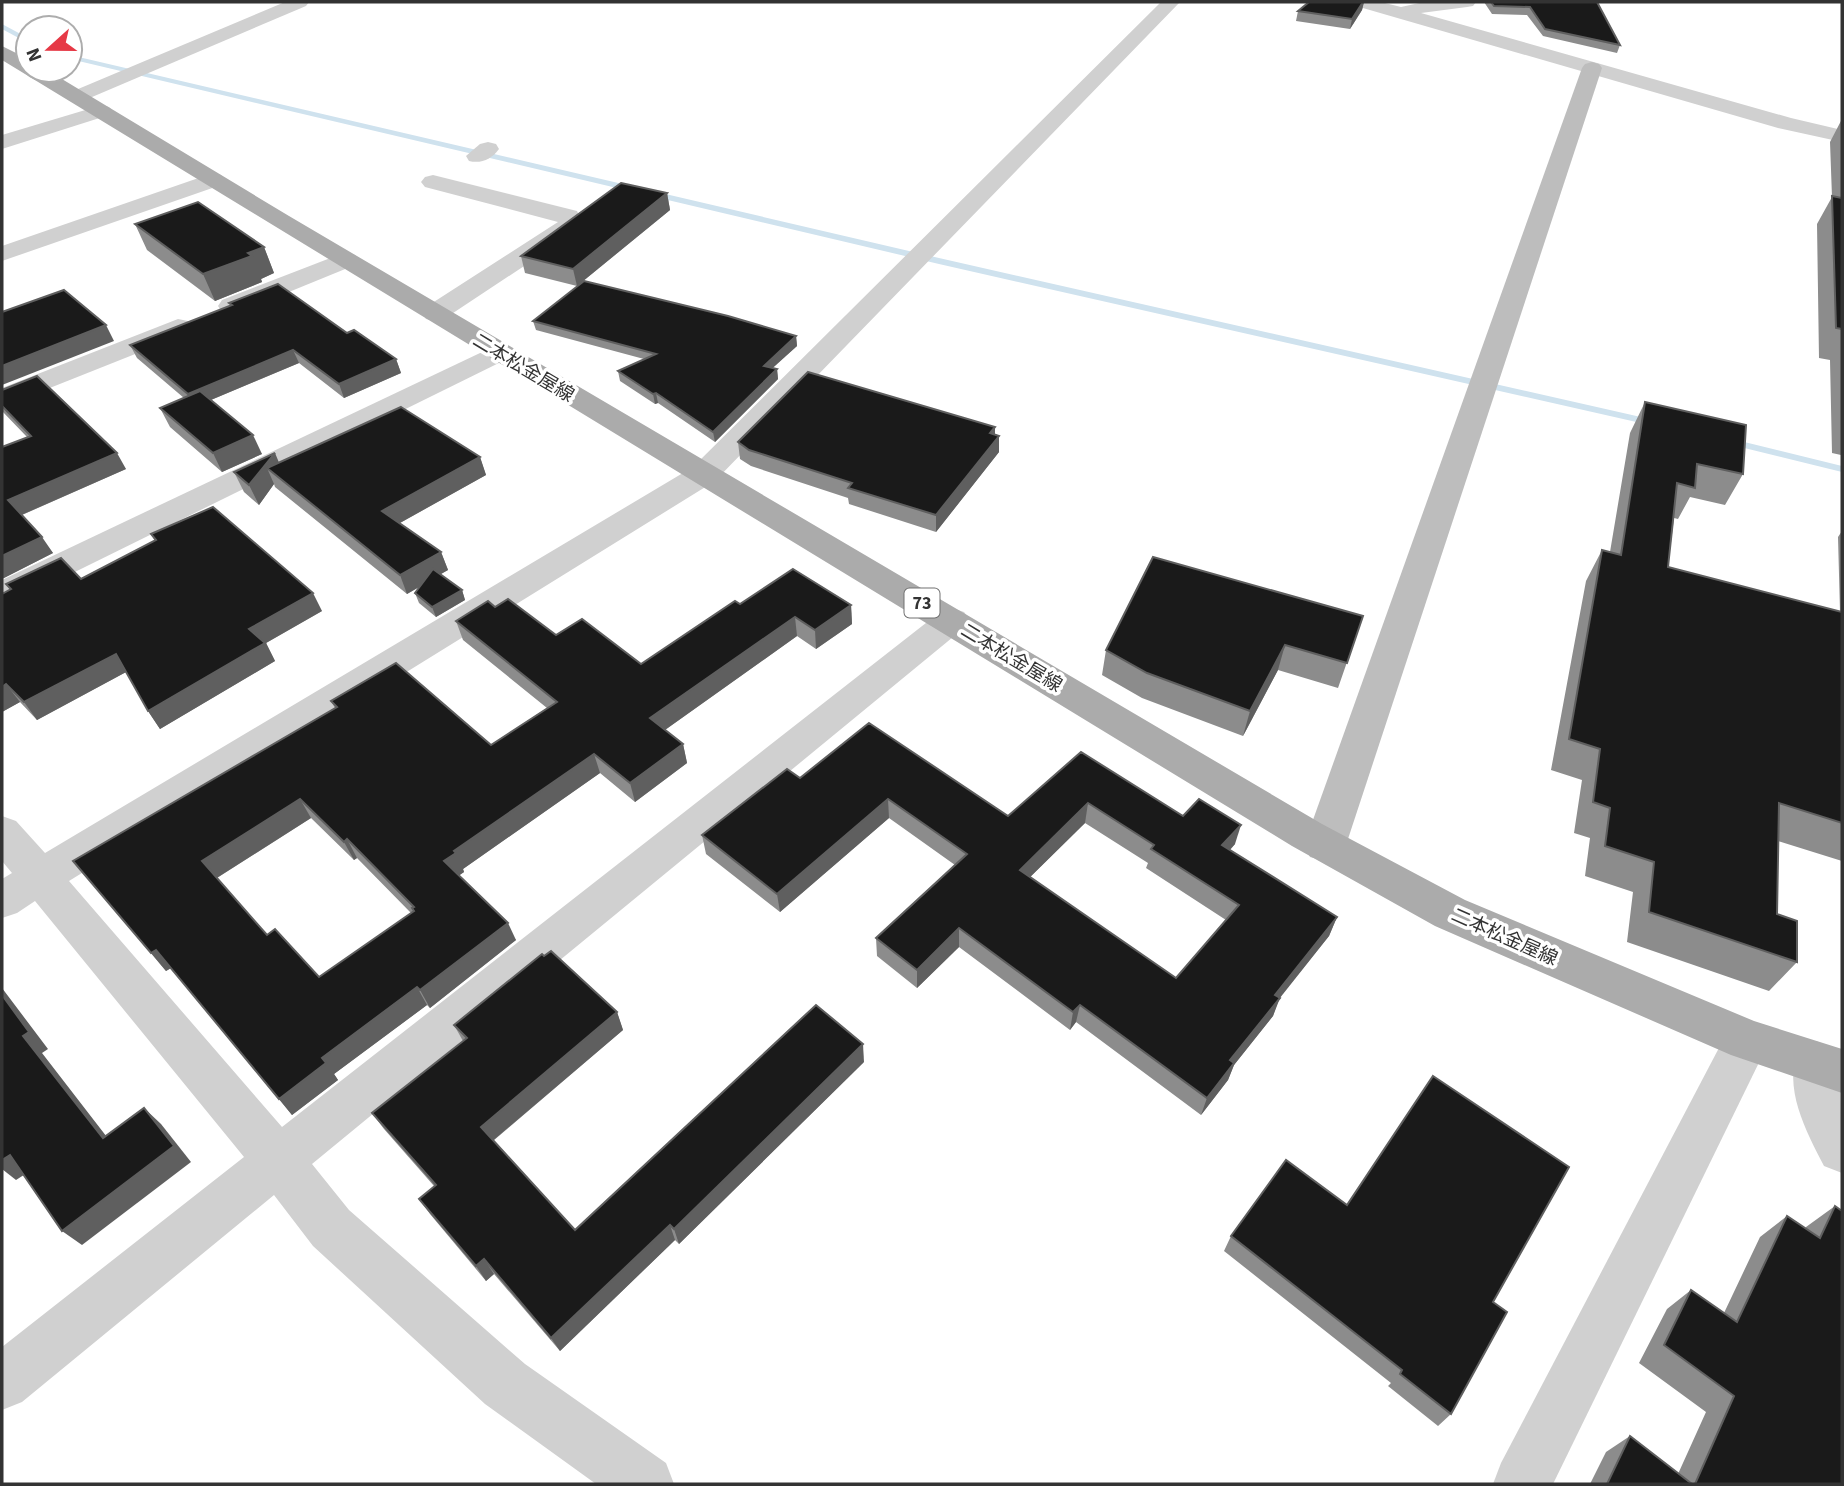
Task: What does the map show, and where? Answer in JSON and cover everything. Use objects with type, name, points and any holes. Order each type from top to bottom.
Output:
[{"type":"main road","name":"二本松金屋線","points":[[12,59],[90,103],[499,352],[1325,845],[1450,912],[1747,1040],[1829,1067]]},
{"type":"street","points":[[2,142],[90,103],[125,76],[300,2]]},
{"type":"street","points":[[21,888],[704,474],[1171,2]]},
{"type":"street","points":[[1362,2],[1842,136]]},
{"type":"street","points":[[1397,12],[1442,3],[1467,2]]},
{"type":"street","points":[[1325,845],[1592,68]]},
{"type":"street","points":[[1817,130],[1842,124]]},
{"type":"street","points":[[2,254],[213,180]]},
{"type":"street","points":[[433,183],[569,216],[571,223],[435,313]]},
{"type":"street","points":[[2,398],[346,260]]},
{"type":"street","points":[[2,594],[499,352]]},
{"type":"street","points":[[2,1382],[952,621]]},
{"type":"street","points":[[2,832],[21,888],[278,1160],[331,1228],[495,1375],[645,1484]]},
{"type":"street","points":[[1521,1484],[1747,1040]]},
{"type":"street","points":[[1829,1067],[1815,1080],[1824,1117],[1842,1149]]},
{"type":"building","points":[[1309,2],[1363,2],[1352,19],[1298,11]]},
{"type":"building","points":[[1491,2],[1597,2],[1620,45],[1545,29],[1530,7],[1494,6]]},
{"type":"building","points":[[621,183],[667,193],[573,269],[521,256]]},
{"type":"building","points":[[1832,196],[1842,198],[1842,329],[1836,328]]},
{"type":"building","points":[[198,202],[264,247],[248,253],[252,256],[203,274],[135,224]]},
{"type":"building","points":[[584,281],[728,316],[796,336],[764,366],[777,369],[713,432],[618,371],[656,354],[533,321]]},
{"type":"building","points":[[278,284],[347,333],[354,330],[396,359],[339,384],[293,350],[188,394],[130,345],[232,305],[229,303]]},
{"type":"building","points":[[64,290],[106,325],[2,366],[2,312]]},
{"type":"building","points":[[808,372],[995,427],[990,433],[999,436],[936,515],[848,488],[852,483],[749,450],[738,442]]},
{"type":"building","points":[[37,376],[117,453],[8,500],[42,537],[2,556],[2,447],[31,436],[2,406],[2,390]]},
{"type":"building","points":[[200,391],[253,435],[213,453],[160,408]]},
{"type":"building","points":[[1645,402],[1746,425],[1743,474],[1697,464],[1695,488],[1677,483],[1668,567],[1842,612],[1842,823],[1779,803],[1777,914],[1797,921],[1797,962],[1649,912],[1654,862],[1605,846],[1610,808],[1593,802],[1600,749],[1569,739],[1602,550],[1621,555]]},
{"type":"building","points":[[401,407],[480,457],[382,511],[441,552],[400,575],[267,468]]},
{"type":"building","points":[[275,453],[249,485],[234,472]]},
{"type":"building","points":[[213,507],[313,593],[249,629],[265,643],[148,711],[116,654],[24,702],[6,684],[2,687],[2,594],[11,589],[6,584],[61,558],[81,579],[156,540],[151,534]]},
{"type":"building","points":[[1153,557],[1363,616],[1347,663],[1285,645],[1250,711],[1147,673],[1106,650]]},
{"type":"building","points":[[433,569],[462,590],[432,607],[415,593]]},
{"type":"building","points":[[793,569],[851,605],[815,630],[795,617],[650,718],[683,744],[630,783],[594,754],[454,851],[456,853],[444,861],[508,923],[420,990],[417,987],[322,1058],[326,1063],[279,1099],[156,950],[151,953],[73,861],[337,707],[331,701],[396,663],[491,745],[557,702],[456,621],[488,601],[495,607],[508,599],[556,635],[582,619],[641,664],[735,601],[740,604]],"holes":[[[300,799],[344,842],[347,839],[414,907],[414,911],[319,977],[275,929],[267,935],[202,861]]]},
{"type":"building","points":[[869,723],[1008,816],[1081,752],[1183,816],[1199,799],[1241,825],[1222,845],[1337,917],[1275,995],[1280,998],[1230,1060],[1234,1063],[1207,1098],[1080,1005],[1073,1012],[959,928],[917,970],[876,938],[967,854],[888,799],[777,894],[702,835],[787,769],[800,778]],"holes":[[[1088,803],[1154,845],[1151,849],[1239,905],[1176,978],[1020,870]]]},
{"type":"building","points":[[551,951],[617,1012],[481,1127],[575,1230],[816,1005],[863,1044],[674,1229],[670,1225],[551,1338],[484,1259],[476,1266],[419,1199],[436,1185],[372,1113],[467,1038],[454,1025],[542,954],[544,956]]},
{"type":"building","points":[[2,995],[29,1032],[23,1036],[103,1138],[144,1108],[174,1146],[62,1231],[10,1155],[2,1160]]},
{"type":"building","points":[[1433,1076],[1569,1167],[1493,1302],[1507,1312],[1451,1414],[1400,1374],[1402,1370],[1231,1236],[1286,1160],[1347,1205]]},
{"type":"building","points":[[1835,1206],[1842,1211],[1842,1484],[1695,1484],[1734,1396],[1664,1345],[1691,1290],[1737,1322],[1787,1216],[1820,1238]]},
{"type":"building","points":[[1630,1436],[1692,1484],[1607,1484]]},
{"type":"waterway","points":[[2,26],[14,33]]},
{"type":"waterway","points":[[84,60],[939,261],[1654,423]]},
{"type":"waterway","points":[[1728,441],[1842,469]]}]
